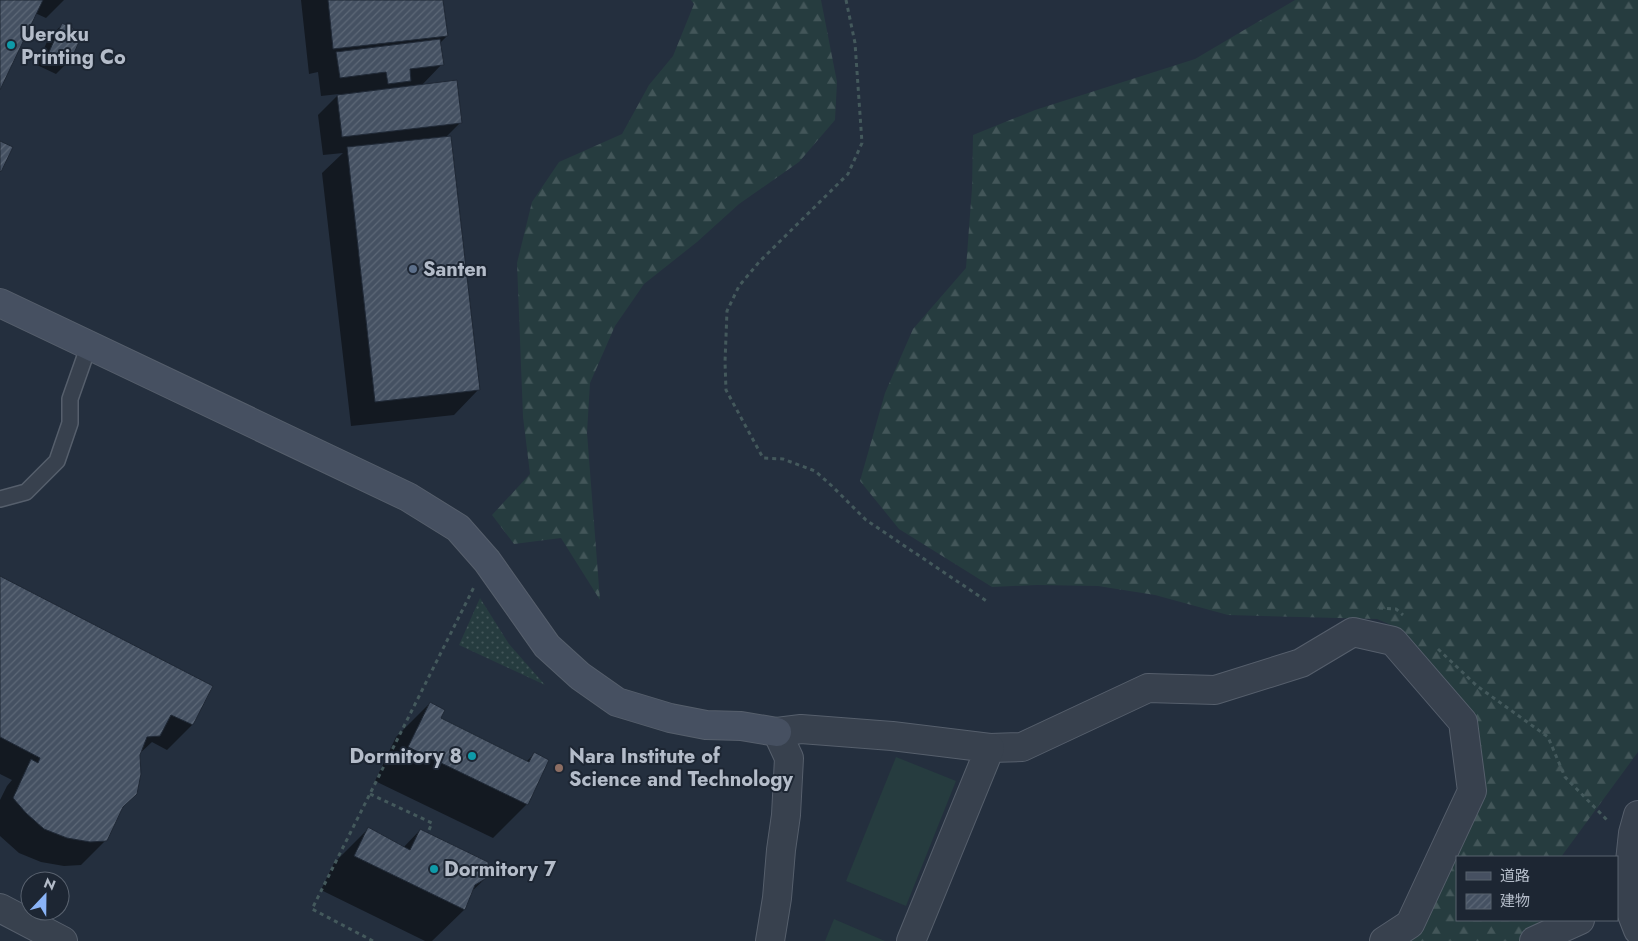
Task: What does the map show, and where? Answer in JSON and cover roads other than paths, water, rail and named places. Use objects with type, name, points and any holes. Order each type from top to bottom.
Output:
[{"type":"street","points":[[0,303],[408,497],[458,528],[487,561],[547,646],[580,676],[617,702],[679,719],[777,732],[801,729],[892,736],[990,748],[1022,747],[1148,688],[1215,690],[1301,663],[1353,632],[1393,641],[1463,722],[1472,791],[1410,924],[1384,941]]},
{"type":"street","points":[[770,941],[777,898],[786,815],[789,758],[777,732]]},
{"type":"street","points":[[911,941],[990,748]]},
{"type":"street","points":[[1638,815],[1621,901],[1638,930]]},
{"type":"street","points":[[0,908],[63,941]]},
{"type":"street","points":[[1534,941],[1578,921]]},
{"type":"lane","points":[[0,499],[26,492],[57,461],[70,423],[70,398],[89,345]]},
{"type":"place","name":"Ueroku Printing Co","points":[[11,45]]},
{"type":"place","name":"Santen","points":[[413,269]]},
{"type":"place","name":"Dormitory 8","points":[[472,756]]},
{"type":"place","name":"Nara Institute of Science and Technology","points":[[559,768]]},
{"type":"place","name":"Dormitory 7","points":[[434,869]]}]
